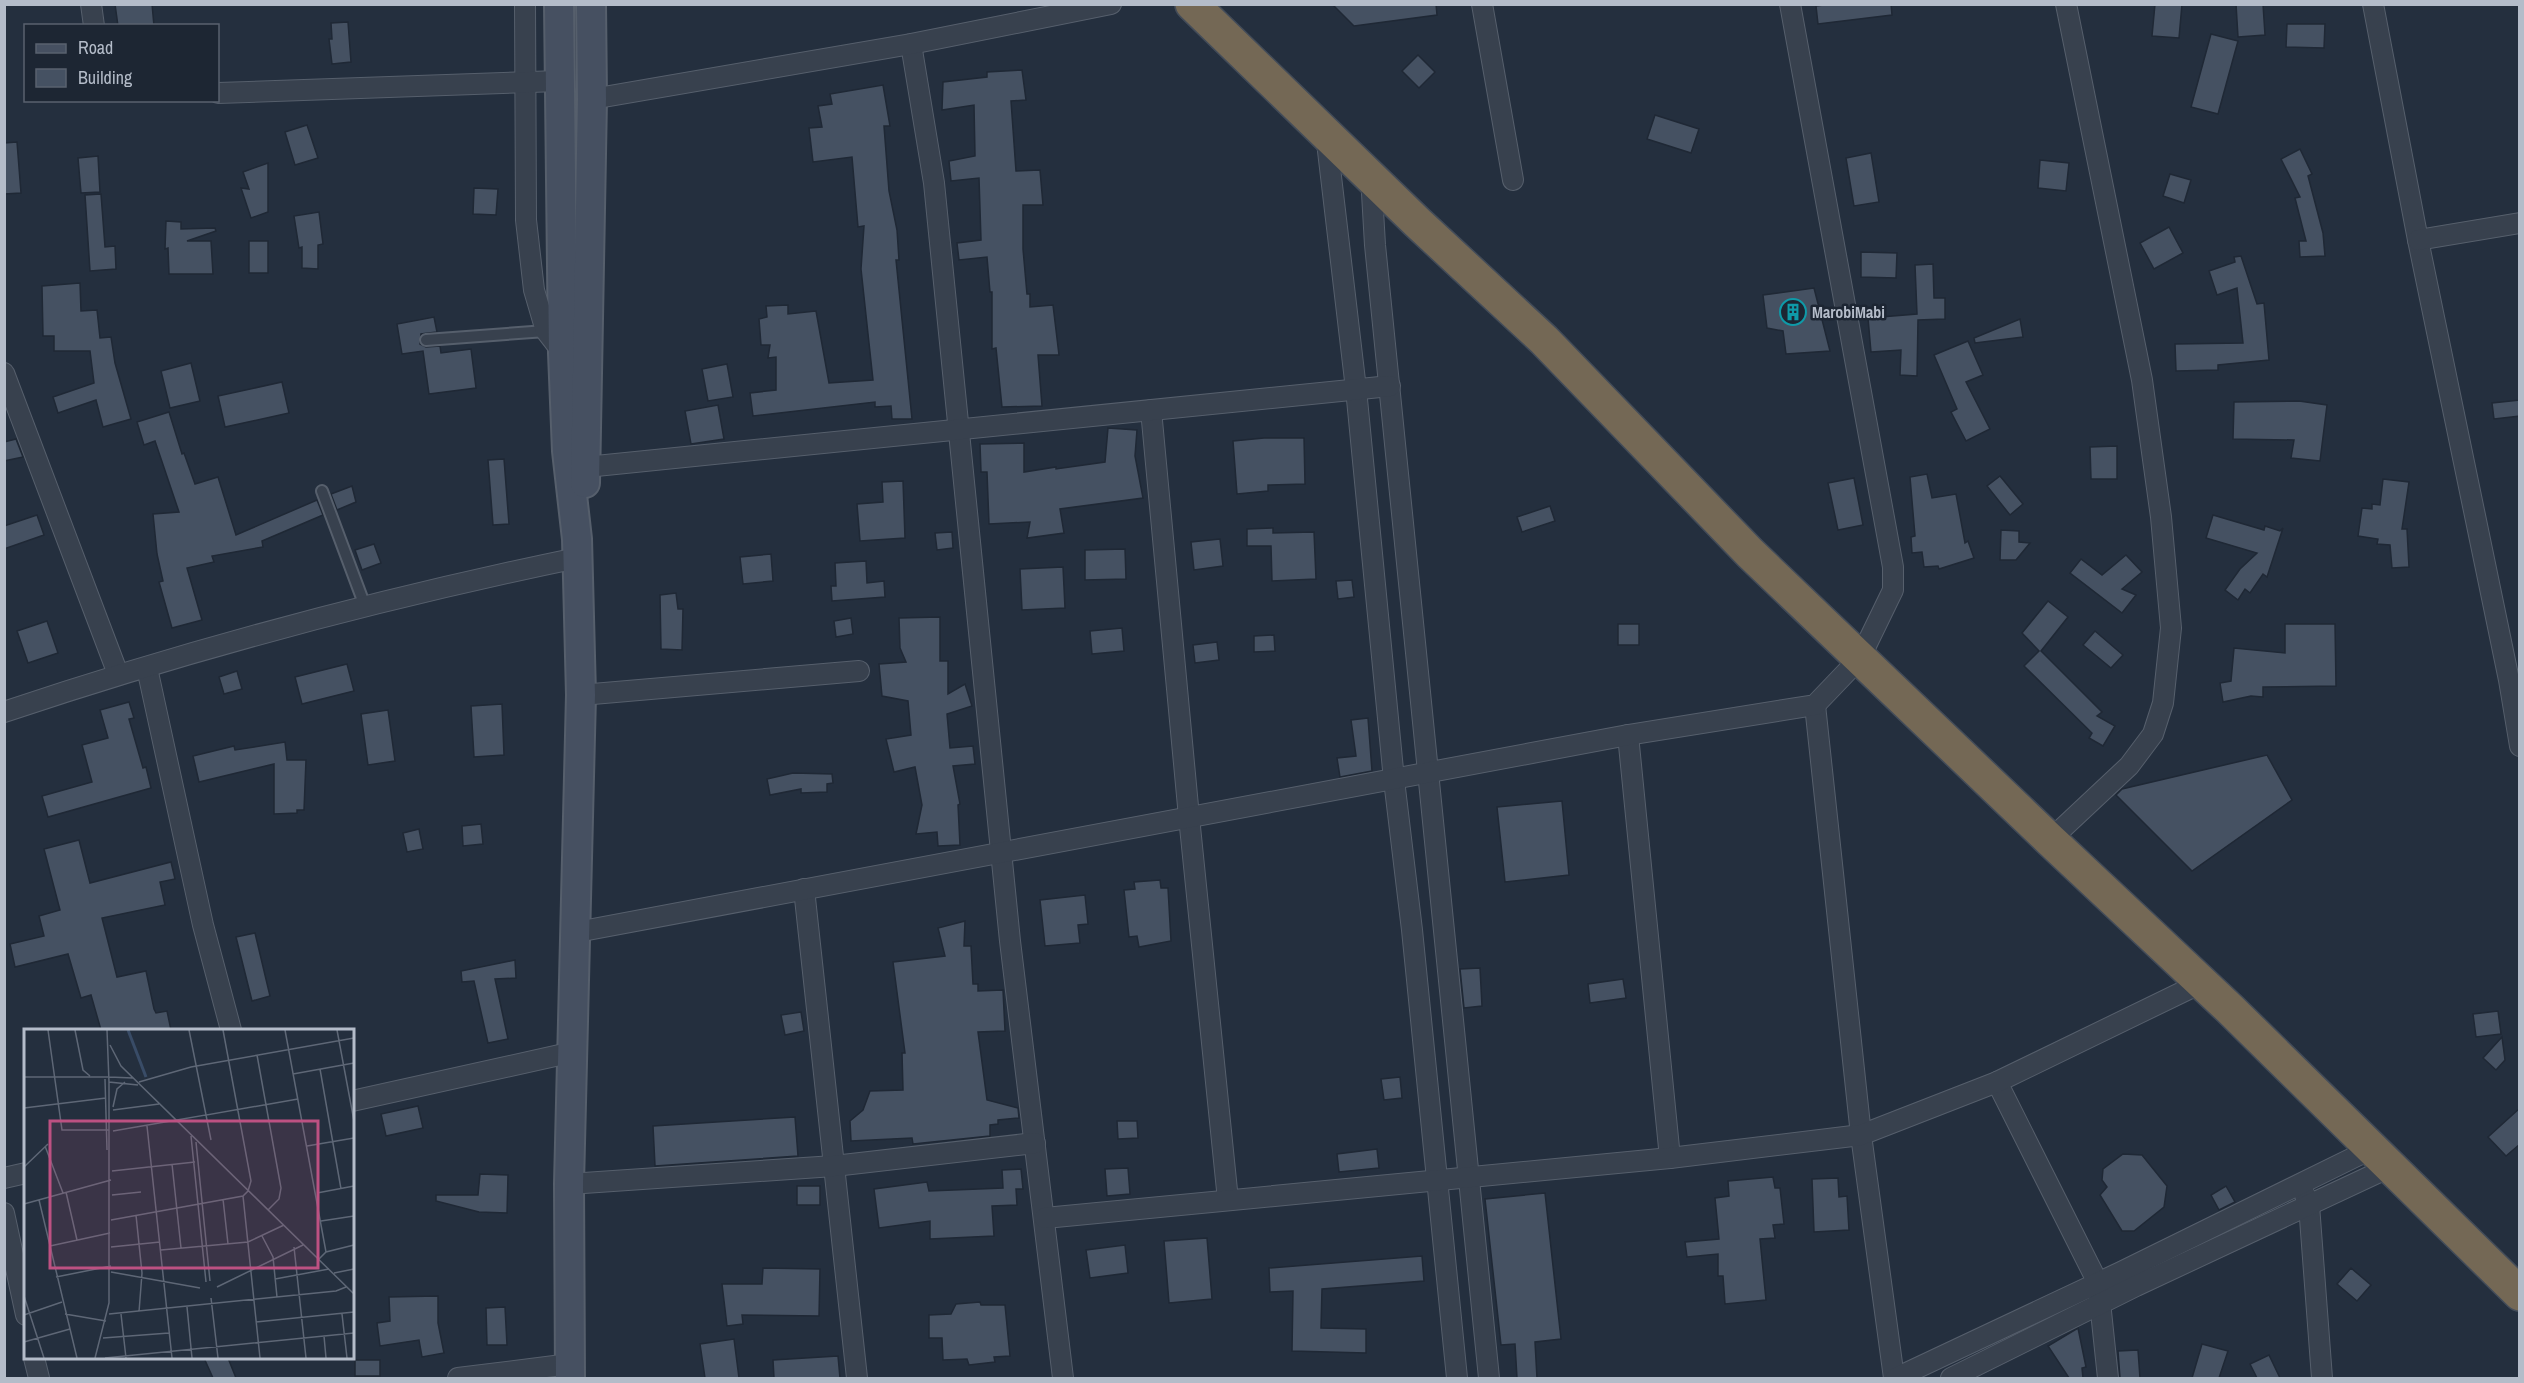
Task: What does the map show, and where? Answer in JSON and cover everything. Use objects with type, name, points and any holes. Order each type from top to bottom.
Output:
[{"type":"highway","points":[[1192,4],[1544,340],[1750,553],[2050,840],[2230,1008],[2520,1294]]},
{"type":"main road","points":[[559,4],[554,342],[577,548],[581,695],[577,932],[569,1184],[570,1371]]},
{"type":"main road","points":[[577,548],[586,466],[592,99],[591,4]]},
{"type":"street","points":[[91,4],[94,24]]},
{"type":"street","points":[[525,4],[526,220],[534,290],[554,342]]},
{"type":"street","points":[[592,99],[911,44],[1111,4]]},
{"type":"street","points":[[1482,4],[1513,180]]},
{"type":"street","points":[[577,932],[1628,735],[1815,705],[1860,658],[1893,590],[1893,567],[1790,4]]},
{"type":"street","points":[[2050,840],[2129,766],[2153,734],[2163,703],[2171,628],[2161,517],[2142,380],[2066,4]]},
{"type":"street","points":[[2373,4],[2418,240],[2514,679],[2520,746]]},
{"type":"street","points":[[911,44],[934,183],[1001,852],[1063,1378]]},
{"type":"street","points":[[219,93],[559,81]]},
{"type":"street","points":[[1326,134],[1356,388],[1394,780],[1438,1180],[1457,1378]]},
{"type":"street","points":[[1371,176],[1489,1378]]},
{"type":"street","points":[[2418,240],[2520,223]]},
{"type":"street","points":[[4,373],[118,674]]},
{"type":"street","points":[[586,466],[1390,386]]},
{"type":"street","points":[[1151,410],[1228,1200]]},
{"type":"street","points":[[4,711],[118,674],[453,584],[577,548]]},
{"type":"street","points":[[147,668],[203,925],[231,1029]]},
{"type":"street","points":[[581,695],[859,671]]},
{"type":"street","points":[[1815,705],[1861,1135],[1895,1378],[2299,1185],[2380,1158]]},
{"type":"street","points":[[1628,735],[1670,1158]]},
{"type":"street","points":[[804,889],[857,1378]]},
{"type":"street","points":[[1045,1218],[1670,1158],[1861,1135],[1997,1082],[2201,983]]},
{"type":"street","points":[[354,1101],[573,1052]]},
{"type":"street","points":[[1997,1082],[2098,1283],[2108,1378]]},
{"type":"street","points":[[569,1184],[834,1166],[1035,1143]]},
{"type":"street","points":[[1951,1378],[2101,1303],[2309,1205],[2380,1158]]},
{"type":"street","points":[[4,1178],[24,1173]]},
{"type":"street","points":[[2299,1185],[2309,1205],[2322,1378]]},
{"type":"street","points":[[4,1213],[24,1306]]},
{"type":"street","points":[[34,1359],[39,1378]]},
{"type":"street","points":[[458,1378],[570,1371]]},
{"type":"lane","points":[[426,340],[554,342]]},
{"type":"lane","points":[[322,491],[365,606]]},
{"type":"building","points":[[115,4],[152,4],[154,24],[118,24]]},
{"type":"building","points":[[1332,4],[1436,4],[1437,15],[1354,26]]},
{"type":"building","points":[[1891,4],[1892,15],[1818,24],[1816,6]]},
{"type":"building","points":[[2155,4],[2182,4],[2179,38],[2152,36]]},
{"type":"building","points":[[2236,4],[2263,4],[2265,35],[2238,37]]},
{"type":"building","points":[[348,22],[351,62],[332,64],[329,39],[332,39],[331,23]]},
{"type":"building","points":[[2287,24],[2325,24],[2324,48],[2286,47]]},
{"type":"building","points":[[2211,34],[2238,41],[2218,114],[2191,107]]},
{"type":"building","points":[[1418,55],[1435,72],[1419,88],[1402,71]]},
{"type":"building","points":[[1022,70],[1026,100],[1011,101],[1016,171],[1040,170],[1043,205],[1023,205],[1023,249],[1027,294],[1030,294],[1030,307],[1053,305],[1059,355],[1038,355],[1042,406],[1002,407],[996,348],[992,349],[992,292],[990,292],[987,257],[959,260],[957,243],[981,240],[979,178],[951,181],[949,161],[975,156],[974,105],[942,110],[943,82],[987,77],[987,72]]},
{"type":"building","points":[[883,85],[890,126],[884,126],[889,191],[897,230],[899,260],[896,260],[912,419],[892,419],[891,406],[875,407],[875,402],[753,416],[750,393],[776,390],[776,357],[768,358],[770,345],[761,345],[759,319],[767,317],[766,306],[788,305],[788,314],[816,311],[829,383],[873,380],[861,269],[864,226],[858,227],[852,157],[813,162],[809,128],[822,127],[818,106],[832,104],[830,94]]},
{"type":"building","points":[[1655,115],[1699,129],[1691,153],[1647,139]]},
{"type":"building","points":[[307,125],[318,158],[295,165],[285,132]]},
{"type":"building","points":[[17,142],[21,193],[4,194],[4,143]]},
{"type":"building","points":[[2300,149],[2312,174],[2308,176],[2323,233],[2325,256],[2300,257],[2299,241],[2306,241],[2295,198],[2300,197],[2281,159]]},
{"type":"building","points":[[1871,153],[1879,202],[1854,206],[1846,158]]},
{"type":"building","points":[[98,156],[100,192],[81,193],[78,158]]},
{"type":"building","points":[[2040,160],[2069,163],[2066,191],[2038,188]]},
{"type":"building","points":[[268,163],[268,212],[251,218],[241,188],[249,189],[243,172]]},
{"type":"building","points":[[2170,174],[2191,180],[2184,203],[2163,196]]},
{"type":"building","points":[[474,188],[498,189],[496,215],[473,214]]},
{"type":"building","points":[[101,194],[105,247],[115,246],[116,269],[90,271],[85,195]]},
{"type":"building","points":[[319,212],[323,244],[318,245],[318,269],[302,268],[302,247],[299,248],[294,216]]},
{"type":"building","points":[[166,221],[181,222],[181,229],[215,228],[216,231],[187,241],[211,241],[213,274],[169,274],[168,248],[165,249]]},
{"type":"building","points":[[2169,227],[2183,253],[2154,269],[2140,243]]},
{"type":"building","points":[[249,241],[268,241],[268,273],[249,273]]},
{"type":"building","points":[[1861,252],[1897,253],[1896,278],[1861,277]]},
{"type":"building","points":[[2241,256],[2257,304],[2264,303],[2269,360],[2218,365],[2218,370],[2176,371],[2175,344],[2243,343],[2237,288],[2217,295],[2209,271],[2235,262],[2234,257]]},
{"type":"building","points":[[1933,264],[1934,298],[1945,298],[1945,319],[1918,320],[1917,376],[1900,375],[1901,350],[1871,352],[1868,318],[1917,314],[1915,265]]},
{"type":"building","points":[[80,283],[81,311],[97,310],[100,338],[111,337],[115,363],[131,419],[103,427],[96,400],[58,413],[53,397],[94,383],[90,351],[54,351],[54,336],[43,336],[42,286]]},
{"type":"building","name":"MarobiMabi","points":[[1814,288],[1830,351],[1786,354],[1783,331],[1767,328],[1763,295]]},
{"type":"building","points":[[434,317],[437,332],[421,334],[420,344],[426,347],[440,346],[441,353],[471,349],[476,388],[429,394],[423,351],[402,354],[397,324]]},
{"type":"building","points":[[2020,319],[2023,337],[1975,343],[1974,338]]},
{"type":"building","points":[[1968,341],[1983,375],[1966,382],[1990,429],[1966,441],[1951,412],[1957,409],[1934,355]]},
{"type":"building","points":[[191,363],[200,401],[170,408],[161,371]]},
{"type":"building","points":[[727,364],[733,397],[708,401],[702,369]]},
{"type":"building","points":[[282,382],[289,413],[225,427],[218,396]]},
{"type":"building","points":[[2520,400],[2520,416],[2494,419],[2492,403]]},
{"type":"building","points":[[2299,401],[2327,405],[2320,461],[2291,458],[2294,440],[2233,439],[2234,402]]},
{"type":"building","points":[[718,405],[724,439],[691,444],[685,411]]},
{"type":"building","points":[[169,412],[182,454],[184,453],[195,484],[218,477],[236,535],[317,500],[323,515],[262,541],[263,547],[212,556],[214,562],[187,568],[202,620],[172,628],[159,582],[163,581],[157,554],[153,514],[179,512],[155,441],[144,445],[137,422]]},
{"type":"building","points":[[1108,428],[1137,430],[1135,456],[1143,498],[1060,509],[1064,533],[1027,538],[1030,522],[989,524],[987,472],[981,472],[980,444],[1024,443],[1024,472],[1056,467],[1056,469],[1105,462]]},
{"type":"building","points":[[1304,438],[1305,484],[1268,485],[1268,491],[1237,494],[1233,441]]},
{"type":"building","points":[[16,439],[23,457],[4,461],[4,442]]},
{"type":"building","points":[[2117,446],[2117,479],[2091,479],[2090,447]]},
{"type":"building","points":[[504,459],[509,524],[493,525],[488,460]]},
{"type":"building","points":[[1927,474],[1932,498],[1956,494],[1965,543],[1968,541],[1974,558],[1939,569],[1938,566],[1924,567],[1922,552],[1912,553],[1911,537],[1915,536],[1910,477]]},
{"type":"building","points":[[2000,476],[2023,504],[2010,515],[1987,486]]},
{"type":"building","points":[[1854,478],[1863,525],[1838,530],[1828,483]]},
{"type":"building","points":[[2383,479],[2409,482],[2402,529],[2407,529],[2409,567],[2392,568],[2390,545],[2377,544],[2378,539],[2358,536],[2362,508],[2372,509],[2372,504],[2380,505]]},
{"type":"building","points":[[903,481],[905,538],[860,541],[857,504],[883,502],[882,482]]},
{"type":"building","points":[[352,486],[356,502],[337,510],[331,494]]},
{"type":"building","points":[[1550,506],[1555,521],[1522,532],[1517,517]]},
{"type":"building","points":[[37,515],[44,535],[4,549],[4,526]]},
{"type":"building","points":[[2213,515],[2264,530],[2265,526],[2280,531],[2283,528],[2267,577],[2263,574],[2250,593],[2245,589],[2238,600],[2225,590],[2240,569],[2257,553],[2206,538]]},
{"type":"building","points":[[1273,528],[1273,533],[1314,532],[1316,579],[1272,581],[1271,546],[1247,546],[1247,529]]},
{"type":"building","points":[[2001,530],[2019,531],[2019,542],[2030,543],[2016,560],[2000,560]]},
{"type":"building","points":[[952,532],[953,548],[937,550],[935,533]]},
{"type":"building","points":[[1220,539],[1223,566],[1194,570],[1191,542]]},
{"type":"building","points":[[374,544],[381,563],[362,570],[355,550]]},
{"type":"building","points":[[1125,549],[1126,579],[1085,580],[1085,550]]},
{"type":"building","points":[[771,554],[773,581],[743,584],[740,557]]},
{"type":"building","points":[[2126,555],[2142,572],[2122,589],[2136,595],[2122,613],[2070,573],[2081,559],[2102,575]]},
{"type":"building","points":[[866,561],[867,583],[884,581],[885,597],[832,601],[831,586],[836,586],[835,563]]},
{"type":"building","points":[[1063,567],[1065,608],[1022,610],[1020,569]]},
{"type":"building","points":[[1352,580],[1354,597],[1338,599],[1336,581]]},
{"type":"building","points":[[676,593],[678,609],[683,609],[682,650],[661,649],[660,595]]},
{"type":"building","points":[[2048,601],[2068,617],[2041,651],[2102,712],[2097,716],[2115,726],[2103,746],[2089,738],[2092,733],[2024,666],[2039,651],[2022,633]]},
{"type":"building","points":[[940,617],[940,661],[948,661],[948,694],[965,684],[972,706],[947,714],[950,748],[973,746],[975,764],[953,766],[960,804],[958,805],[960,845],[938,846],[937,832],[916,834],[922,805],[915,767],[894,772],[886,739],[911,735],[908,701],[882,696],[879,664],[906,662],[900,648],[899,618]]},
{"type":"building","points":[[851,618],[853,634],[836,637],[834,621]]},
{"type":"building","points":[[47,621],[58,653],[28,663],[17,631]]},
{"type":"building","points":[[1618,624],[1639,624],[1639,645],[1618,645]]},
{"type":"building","points":[[2285,624],[2335,624],[2336,686],[2263,687],[2263,697],[2251,696],[2223,702],[2220,683],[2231,681],[2234,648],[2285,653]]},
{"type":"building","points":[[1122,628],[1124,651],[1092,654],[1090,631]]},
{"type":"building","points":[[2095,631],[2123,655],[2111,668],[2083,645]]},
{"type":"building","points":[[1274,635],[1275,651],[1254,652],[1254,636]]},
{"type":"building","points":[[1217,642],[1219,660],[1195,663],[1193,645]]},
{"type":"building","points":[[347,664],[354,691],[302,704],[295,677]]},
{"type":"building","points":[[237,671],[242,689],[224,694],[219,677]]},
{"type":"building","points":[[129,702],[134,718],[129,719],[151,788],[48,817],[42,796],[92,782],[82,745],[108,738],[100,710]]},
{"type":"building","points":[[502,704],[504,755],[474,757],[471,706]]},
{"type":"building","points":[[388,710],[395,761],[368,765],[361,714]]},
{"type":"building","points":[[1368,718],[1372,771],[1340,777],[1337,758],[1356,756],[1351,720]]},
{"type":"building","points":[[285,742],[287,760],[306,760],[304,810],[297,810],[297,813],[274,814],[274,764],[199,782],[193,756],[234,746],[235,750]]},
{"type":"building","points":[[2267,755],[2292,800],[2192,871],[2116,795],[2122,789]]},
{"type":"building","points":[[793,773],[832,774],[833,783],[827,784],[827,792],[801,793],[801,789],[770,795],[767,779]]},
{"type":"building","points":[[1562,801],[1569,875],[1505,882],[1497,807]]},
{"type":"building","points":[[481,824],[483,844],[463,846],[462,826]]},
{"type":"building","points":[[419,829],[423,849],[407,852],[403,833]]},
{"type":"building","points":[[79,840],[90,883],[171,862],[175,879],[160,882],[165,905],[102,918],[117,977],[146,971],[154,1009],[156,1013],[167,1011],[171,1029],[101,1029],[91,995],[81,998],[68,954],[15,967],[10,944],[44,936],[39,916],[60,910],[44,849]]},
{"type":"building","points":[[1160,880],[1161,888],[1168,888],[1171,941],[1139,947],[1137,936],[1129,937],[1124,890],[1135,889],[1134,882]]},
{"type":"building","points":[[1085,895],[1088,924],[1078,925],[1080,943],[1045,946],[1040,900]]},
{"type":"building","points":[[965,921],[964,946],[971,946],[973,984],[978,984],[978,991],[1003,990],[1005,1031],[978,1032],[987,1100],[1018,1108],[1019,1118],[998,1120],[998,1124],[990,1125],[990,1136],[913,1144],[912,1138],[851,1141],[850,1121],[863,1110],[870,1091],[903,1090],[902,1053],[905,1053],[893,962],[945,956],[938,928]]},
{"type":"building","points":[[255,933],[270,996],[252,1001],[236,937]]},
{"type":"building","points":[[515,960],[516,978],[495,979],[508,1039],[488,1043],[474,981],[462,982],[461,971]]},
{"type":"building","points":[[1480,968],[1482,1006],[1464,1008],[1460,969]]},
{"type":"building","points":[[1623,979],[1626,998],[1590,1003],[1588,984]]},
{"type":"building","points":[[2498,1011],[2501,1034],[2476,1037],[2473,1014]]},
{"type":"building","points":[[801,1012],[804,1031],[785,1035],[781,1015]]},
{"type":"building","points":[[2502,1037],[2505,1060],[2496,1070],[2483,1058]]},
{"type":"building","points":[[1400,1077],[1402,1098],[1384,1100],[1381,1079]]},
{"type":"building","points":[[418,1106],[423,1128],[386,1136],[381,1114]]},
{"type":"building","points":[[2520,1108],[2520,1144],[2506,1156],[2488,1137]]},
{"type":"building","points":[[795,1117],[798,1156],[655,1166],[653,1126]]},
{"type":"building","points":[[1117,1121],[1137,1121],[1138,1138],[1118,1139]]},
{"type":"building","points":[[1377,1149],[1379,1168],[1339,1172],[1337,1154]]},
{"type":"building","points":[[2123,1154],[2142,1155],[2167,1186],[2164,1207],[2134,1231],[2122,1231],[2100,1195],[2107,1187],[2102,1180],[2103,1169]]},
{"type":"building","points":[[1128,1168],[1130,1194],[1107,1196],[1105,1169]]},
{"type":"building","points":[[1021,1169],[1023,1189],[1016,1189],[1017,1205],[992,1206],[994,1236],[930,1239],[930,1221],[879,1228],[874,1189],[927,1182],[929,1191],[1003,1188],[1002,1170]]},
{"type":"building","points":[[480,1174],[508,1175],[507,1213],[479,1212],[436,1201],[436,1195],[478,1195]]},
{"type":"building","points":[[1773,1177],[1775,1188],[1780,1188],[1784,1224],[1773,1225],[1775,1238],[1760,1239],[1766,1300],[1725,1304],[1723,1276],[1718,1276],[1718,1254],[1687,1257],[1685,1242],[1719,1239],[1715,1198],[1729,1196],[1728,1181]]},
{"type":"building","points":[[1838,1178],[1839,1197],[1847,1196],[1849,1230],[1814,1232],[1812,1179]]},
{"type":"building","points":[[797,1186],[820,1186],[820,1205],[797,1205]]},
{"type":"building","points":[[2226,1186],[2235,1202],[2219,1210],[2211,1195]]},
{"type":"building","points":[[1545,1193],[1561,1339],[1535,1342],[1537,1378],[1517,1378],[1515,1344],[1501,1345],[1485,1199]]},
{"type":"building","points":[[1207,1238],[1212,1299],[1169,1303],[1164,1241]]},
{"type":"building","points":[[1125,1245],[1128,1273],[1090,1278],[1086,1250]]},
{"type":"building","points":[[1422,1256],[1424,1281],[1322,1289],[1321,1328],[1366,1329],[1366,1353],[1292,1351],[1293,1291],[1270,1292],[1269,1268]]},
{"type":"building","points":[[763,1268],[820,1269],[819,1316],[742,1315],[743,1324],[727,1326],[722,1284],[762,1284]]},
{"type":"building","points":[[2351,1268],[2371,1285],[2357,1301],[2337,1284]]},
{"type":"building","points":[[438,1296],[438,1323],[444,1353],[422,1357],[419,1340],[380,1346],[377,1323],[390,1321],[389,1297]]},
{"type":"building","points":[[980,1302],[981,1305],[1005,1305],[1010,1356],[994,1357],[995,1362],[969,1365],[967,1359],[943,1360],[942,1338],[929,1338],[929,1315],[951,1314],[956,1304]]},
{"type":"building","points":[[505,1307],[507,1345],[487,1345],[486,1308]]},
{"type":"building","points":[[2078,1328],[2086,1367],[2082,1368],[2083,1378],[2069,1378],[2048,1346]]},
{"type":"building","points":[[734,1339],[739,1378],[705,1378],[700,1344]]},
{"type":"building","points":[[2202,1344],[2228,1351],[2219,1378],[2192,1378]]},
{"type":"building","points":[[2138,1350],[2140,1378],[2120,1378],[2118,1351]]},
{"type":"building","points":[[2269,1355],[2280,1378],[2257,1378],[2250,1364]]},
{"type":"building","points":[[838,1356],[840,1378],[774,1378],[773,1360]]},
{"type":"building","points":[[204,1359],[228,1359],[236,1378],[213,1378]]},
{"type":"building","points":[[355,1360],[380,1360],[380,1376],[355,1376]]},
{"type":"place","name":"MarobiMabi","points":[[1793,312]]}]
